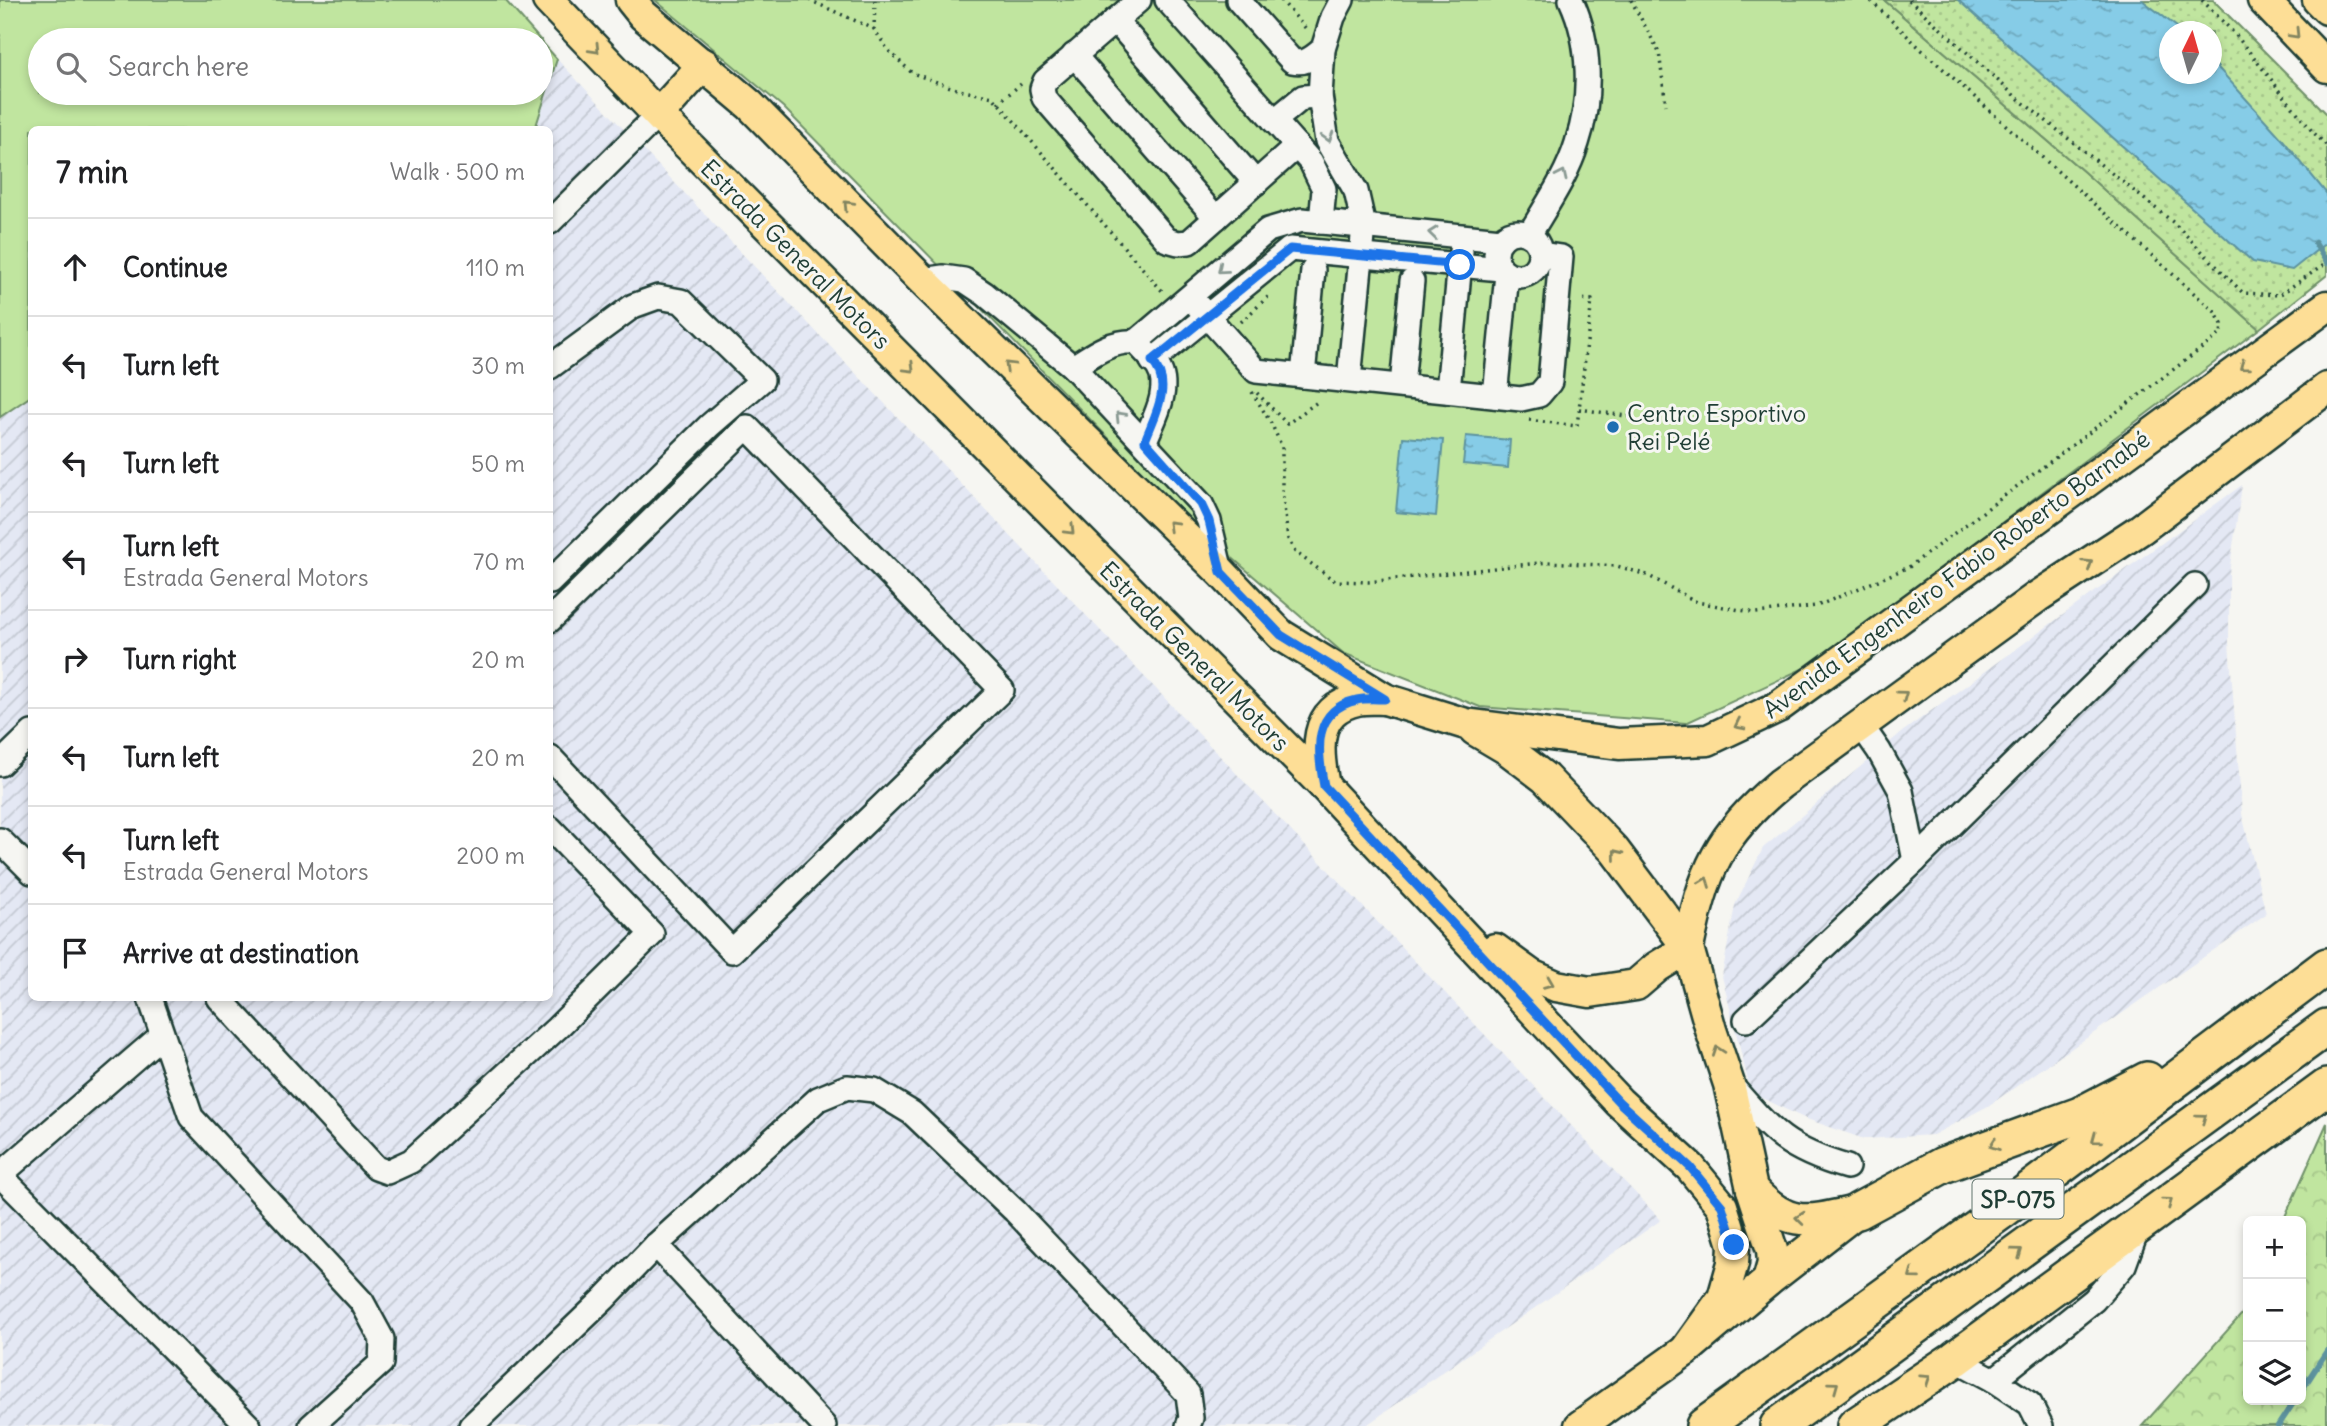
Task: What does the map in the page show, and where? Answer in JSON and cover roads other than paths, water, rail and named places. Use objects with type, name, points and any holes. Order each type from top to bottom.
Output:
[{"type":"highway","name":"SP-075","points":[[1704,1426],[2003,1210],[2327,966]]},
{"type":"highway","points":[[1858,1211],[1943,1165],[2080,1115],[2131,1089],[2293,990]]},
{"type":"highway","name":"SP-075","points":[[1778,1426],[2327,1027]]},
{"type":"highway","points":[[1855,1426],[1955,1359],[2327,1087]]},
{"type":"main road","name":"Estrada General Motors","points":[[548,0],[1324,786],[1619,1102],[1690,1167],[1722,1206],[1734,1245],[1733,1263],[1723,1298],[1685,1351]]},
{"type":"main road","points":[[631,0],[643,15],[750,105],[922,280],[1221,572],[1281,635],[1385,699],[1466,724],[1507,749],[1545,778],[1614,850],[1688,947],[1729,1084],[1752,1189],[1773,1250],[1768,1281]]},
{"type":"main road","points":[[2263,0],[2327,67]]},
{"type":"main road","points":[[2318,0],[2327,9]]},
{"type":"main road","points":[[659,114],[704,64]]},
{"type":"main road","name":"Avenida Engenheiro Fábio Roberto Barnabé","points":[[1466,724],[1619,744],[1708,740],[1777,707],[2327,306]]},
{"type":"main road","points":[[1416,885],[1507,959],[1531,975],[1556,986],[1590,992],[1636,985],[1657,967],[1688,947],[1698,901],[1712,865],[1727,837],[1751,808],[2037,597],[2141,529],[2327,388]]},
{"type":"main road","points":[[1324,786],[1318,738],[1324,722],[1337,710],[1357,700],[1385,699]]},
{"type":"main road","points":[[1752,1189],[1769,1207],[1791,1218],[1816,1219],[1858,1211]]},
{"type":"main road","points":[[1580,1426],[1685,1351],[1768,1281],[1858,1211]]},
{"type":"street","points":[[1139,0],[1045,81],[1042,89],[1044,98],[1167,240],[1189,242],[1297,146]]},
{"type":"street","points":[[1167,0],[1311,162],[1324,189],[1321,222]]},
{"type":"street","points":[[1238,0],[1292,61],[1308,61],[1323,49]]},
{"type":"street","points":[[1342,0],[1333,17],[1323,49],[1320,96],[1327,141],[1356,191],[1364,226],[1349,380]]},
{"type":"street","points":[[1152,361],[1290,249],[1460,265],[1504,271],[1514,277],[1530,274],[1540,262],[1535,245],[1577,144],[1587,99],[1586,55],[1578,15],[1571,0]]},
{"type":"street","points":[[1115,20],[1256,183]]},
{"type":"street","points":[[1074,55],[1216,218]]},
{"type":"street","points":[[1274,121],[1303,97],[1320,96]]},
{"type":"street","points":[[553,219],[659,114]]},
{"type":"street","points":[[1073,367],[1104,347],[1136,342],[1183,302],[1268,230],[1302,220],[1501,240],[1514,232],[1562,257],[1550,382],[1539,395],[1521,398],[1256,370],[1208,317],[1183,302]]},
{"type":"street","points":[[1448,391],[1463,236]]},
{"type":"street","points":[[1495,396],[1504,271],[1496,255],[1501,240]]},
{"type":"street","points":[[1303,376],[1313,270]]},
{"type":"street","points":[[922,280],[943,277],[964,280],[985,294],[1073,367],[1201,504],[1209,521],[1221,572]]},
{"type":"street","points":[[1402,386],[1412,281]]},
{"type":"street","points":[[553,365],[633,306],[658,297],[681,301],[762,380],[709,426],[553,579]]},
{"type":"street","points":[[1136,342],[1158,368],[1163,381],[1162,396],[1145,441]]},
{"type":"street","points":[[553,617],[747,427],[1002,691],[732,951],[553,760]]},
{"type":"street","points":[[1746,1020],[1914,861],[2195,585]]},
{"type":"street","points":[[1861,725],[1902,791],[1914,861]]},
{"type":"street","points":[[0,764],[28,737]]},
{"type":"street","points":[[222,1001],[376,1168],[387,1172],[411,1161],[557,1028],[652,934],[553,831]]},
{"type":"street","points":[[0,840],[28,868]]},
{"type":"street","points":[[151,1001],[191,1116],[362,1302],[383,1339],[381,1363],[311,1426]]},
{"type":"street","points":[[162,1035],[0,1175],[249,1426]]},
{"type":"street","points":[[1729,1084],[1766,1126],[1788,1144],[1820,1160],[1847,1167]]},
{"type":"street","points":[[471,1426],[604,1299],[656,1245],[818,1098],[847,1087],[874,1090],[912,1113],[1014,1211],[1188,1394],[1191,1418],[1188,1426]]},
{"type":"street","points":[[1994,1380],[2094,1300],[2124,1265],[2139,1223]]},
{"type":"street","points":[[656,1245],[824,1426]]},
{"type":"street","points":[[1955,1359],[2030,1404],[2041,1426]]},
{"type":"water","points":[[1958,0],[2142,0],[2169,21],[2159,21],[2159,84],[2222,84],[2222,72],[2327,194],[2327,242],[2292,270],[2253,262]]},
{"type":"water","points":[[1466,436],[1510,440],[1508,468],[1463,464]]},
{"type":"water","points":[[1403,437],[1443,440],[1436,516],[1396,512]]},
{"type":"waterway","points":[[2315,243],[2327,263]]},
{"type":"waterway","points":[[2306,1383],[2327,1351]]},
{"type":"waterway","points":[[2278,1426],[2292,1405]]},
{"type":"place","name":"Centro Esportivo Rei Pelé","points":[[1613,427]]}]
